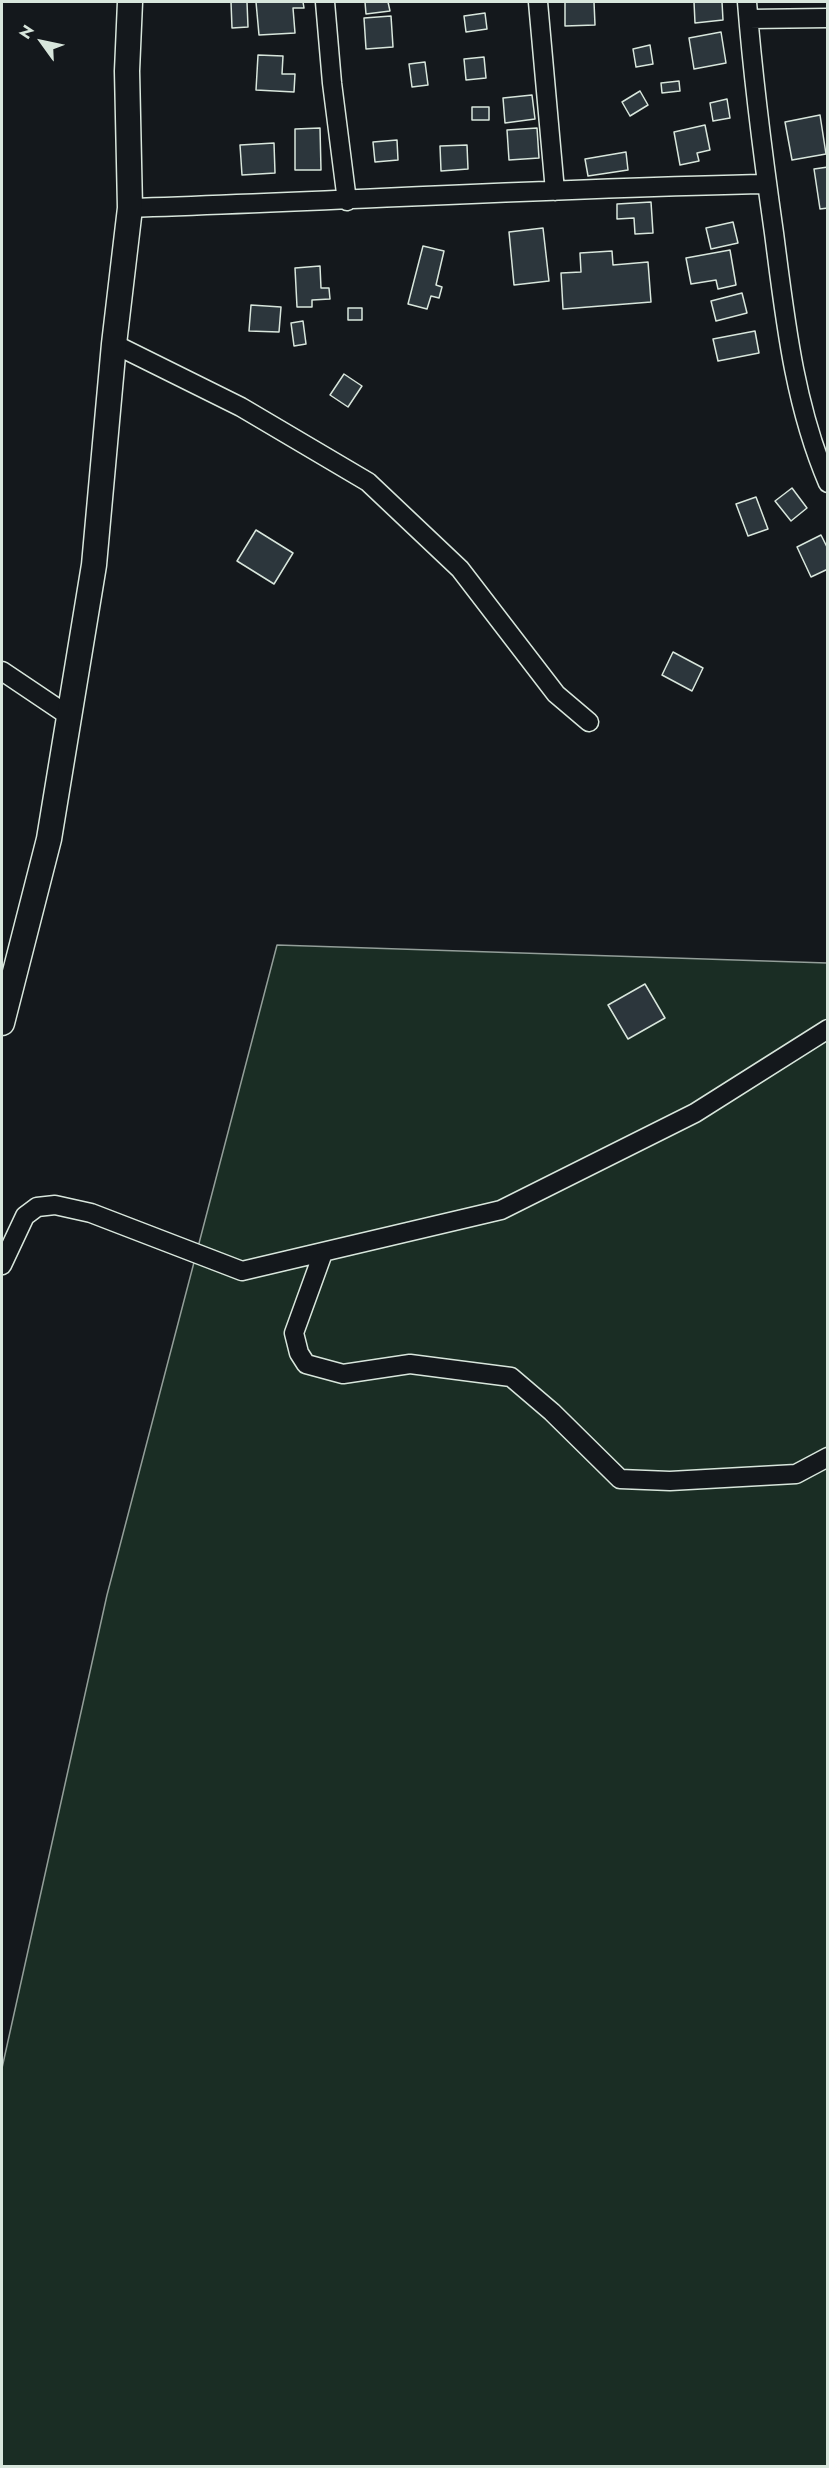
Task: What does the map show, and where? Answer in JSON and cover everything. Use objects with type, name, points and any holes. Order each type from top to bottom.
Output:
[{"type":"main road","points":[[2,1023],[8,975],[49,839],[94,565],[114,344],[130,208],[128,71],[130,2]]},
{"type":"street","points":[[325,2],[332,83],[347,201]]},
{"type":"street","points":[[538,2],[555,191]]},
{"type":"street","points":[[828,18],[748,10],[767,184],[789,351],[805,415],[828,483]]},
{"type":"street","points":[[130,208],[767,184]]},
{"type":"street","points":[[114,344],[241,407],[368,482],[460,569],[556,694],[589,722]]},
{"type":"street","points":[[2,671],[69,716]]},
{"type":"street","points":[[2,1265],[25,1216],[37,1207],[54,1205],[91,1213],[242,1271],[501,1210],[694,1113],[828,1029]]},
{"type":"street","points":[[324,1253],[294,1333],[299,1353],[306,1364],[343,1374],[410,1364],[511,1377],[552,1412],[620,1479],[670,1481],[796,1474],[828,1457]]},
{"type":"green space","points":[[277,945],[827,963],[827,2466],[2,2466],[2,2068],[107,1595]]},
{"type":"building","points":[[231,2],[247,2],[248,27],[232,28]]},
{"type":"building","points":[[256,2],[303,2],[304,8],[293,8],[295,33],[259,35]]},
{"type":"building","points":[[365,2],[388,2],[390,11],[366,14]]},
{"type":"building","points":[[565,2],[594,2],[595,25],[565,26]]},
{"type":"building","points":[[694,2],[722,2],[723,20],[695,23]]},
{"type":"building","points":[[485,13],[487,29],[466,32],[464,16]]},
{"type":"building","points":[[391,16],[393,47],[366,49],[364,18]]},
{"type":"building","points":[[721,32],[726,63],[694,69],[689,38]]},
{"type":"building","points":[[650,45],[653,64],[636,67],[633,49]]},
{"type":"building","points":[[258,55],[283,56],[282,74],[295,74],[294,92],[256,90]]},
{"type":"building","points":[[484,57],[486,78],[466,80],[464,59]]},
{"type":"building","points":[[425,62],[428,85],[412,87],[409,64]]},
{"type":"building","points":[[679,81],[680,91],[662,93],[661,83]]},
{"type":"building","points":[[640,91],[648,105],[630,116],[622,102]]},
{"type":"building","points":[[532,95],[535,119],[505,123],[503,98]]},
{"type":"building","points":[[727,99],[730,118],[713,121],[710,103]]},
{"type":"building","points":[[472,107],[489,107],[489,120],[472,120]]},
{"type":"building","points":[[820,115],[826,154],[792,160],[785,122]]},
{"type":"building","points":[[705,125],[710,150],[697,153],[699,161],[680,165],[674,132]]},
{"type":"building","points":[[320,128],[321,170],[295,170],[295,129]]},
{"type":"building","points":[[537,128],[539,158],[509,160],[507,130]]},
{"type":"building","points":[[397,140],[398,160],[375,162],[373,142]]},
{"type":"building","points":[[274,143],[275,173],[242,175],[240,145]]},
{"type":"building","points":[[467,145],[468,169],[441,171],[440,146]]},
{"type":"building","points":[[626,152],[628,170],[588,176],[585,159]]},
{"type":"building","points":[[828,167],[828,208],[820,209],[814,169]]},
{"type":"building","points":[[651,202],[653,233],[635,234],[634,218],[617,219],[617,204]]},
{"type":"building","points":[[733,222],[738,243],[711,249],[706,228]]},
{"type":"building","points":[[543,228],[549,281],[514,285],[509,232]]},
{"type":"building","points":[[423,246],[444,251],[436,285],[442,287],[439,298],[431,296],[427,309],[408,304]]},
{"type":"building","points":[[730,250],[736,285],[718,289],[716,280],[691,284],[686,258]]},
{"type":"building","points":[[612,251],[613,265],[648,262],[651,302],[563,309],[561,273],[581,272],[580,253]]},
{"type":"building","points":[[320,266],[321,288],[329,288],[330,299],[312,300],[312,307],[297,307],[295,268]]},
{"type":"building","points":[[742,293],[747,313],[716,321],[711,301]]},
{"type":"building","points":[[251,305],[281,307],[279,332],[249,331]]},
{"type":"building","points":[[348,308],[362,308],[362,320],[348,320]]},
{"type":"building","points":[[303,321],[306,344],[294,346],[291,323]]},
{"type":"building","points":[[755,331],[759,353],[718,361],[713,339]]},
{"type":"building","points":[[344,374],[362,386],[348,407],[330,395]]},
{"type":"building","points":[[792,488],[807,508],[791,521],[775,501]]},
{"type":"building","points":[[756,497],[768,529],[748,536],[736,504]]},
{"type":"building","points":[[256,530],[293,553],[274,584],[237,561]]},
{"type":"building","points":[[821,535],[828,549],[828,569],[811,577],[797,547]]},
{"type":"building","points":[[673,652],[703,668],[692,691],[662,675]]},
{"type":"building","points":[[645,984],[665,1018],[628,1039],[608,1005]]}]
